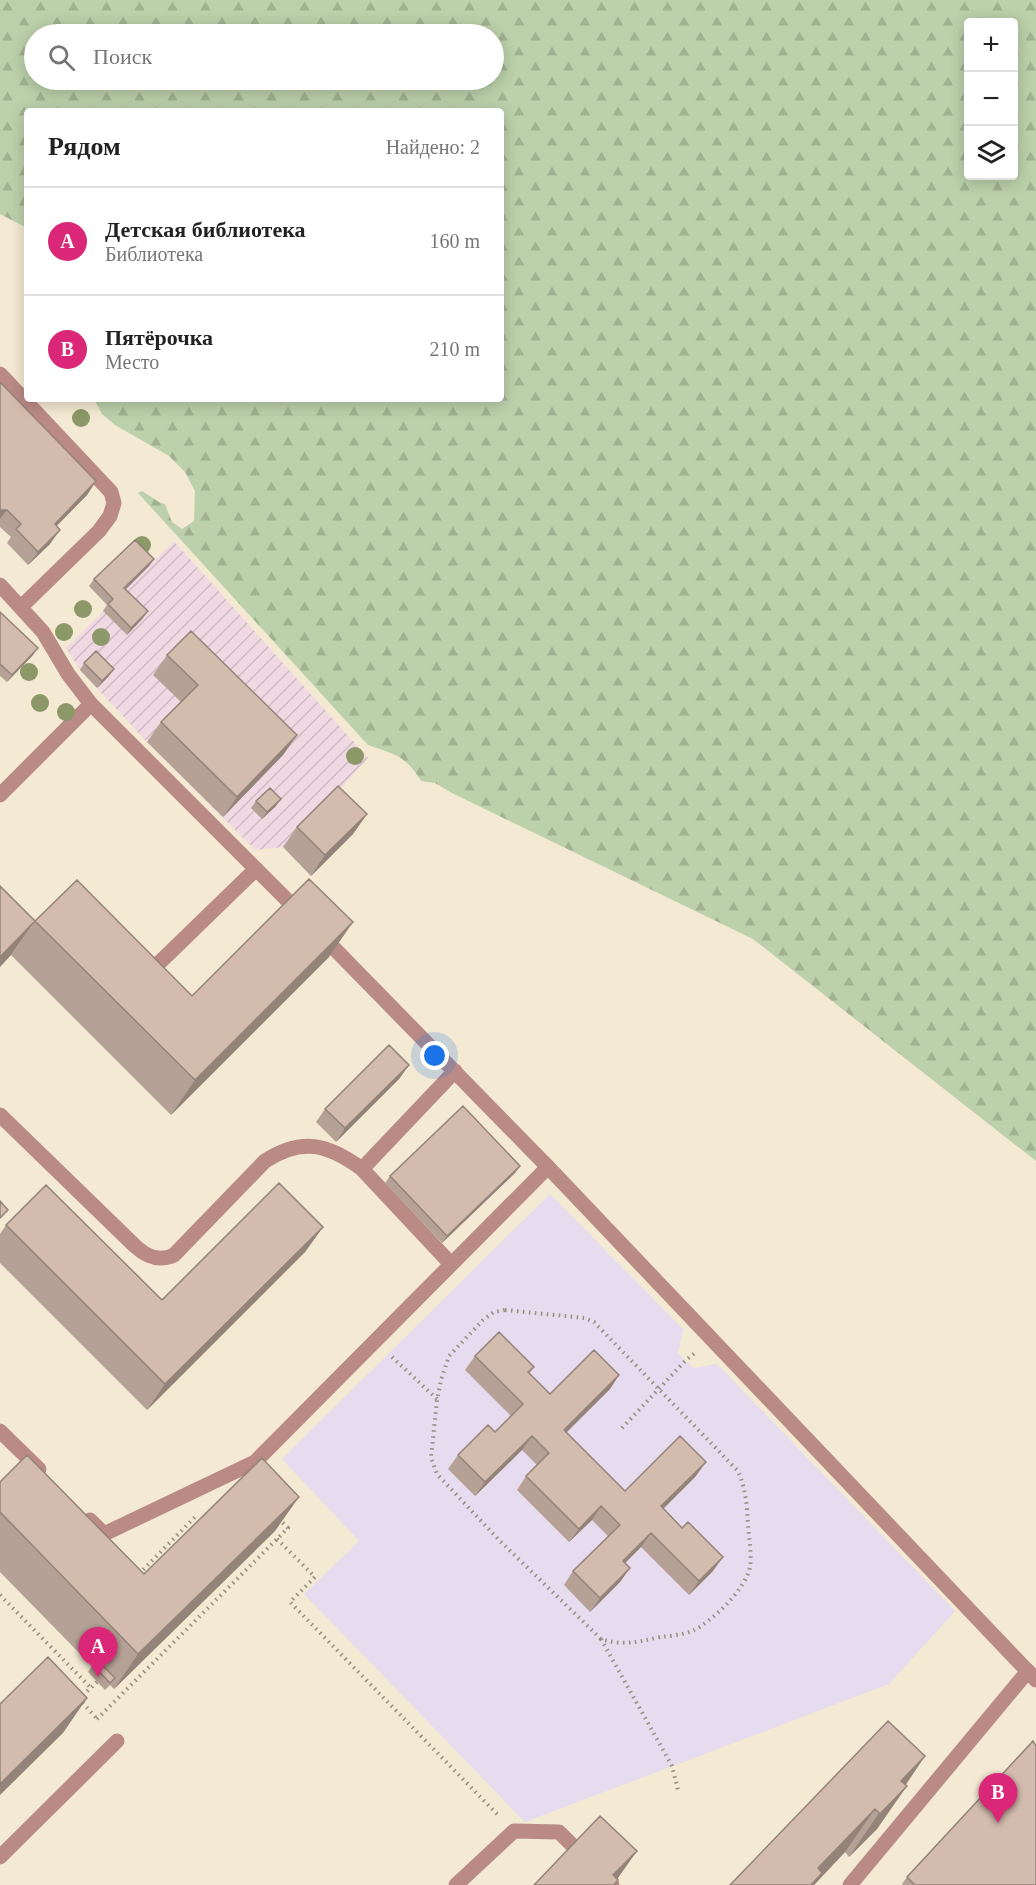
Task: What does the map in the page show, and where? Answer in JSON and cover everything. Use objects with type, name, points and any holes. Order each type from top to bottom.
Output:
[{"type":"street","points":[[0,374],[24,400]]},
{"type":"street","points":[[21,607],[99,531],[110,516],[114,503],[111,492],[26,402]]},
{"type":"street","points":[[0,585],[44,632],[68,674],[91,704],[455,1071],[1032,1675],[850,1885]]},
{"type":"street","points":[[0,795],[91,704]]},
{"type":"street","points":[[158,964],[256,869]]},
{"type":"street","points":[[362,1169],[455,1071]]},
{"type":"street","points":[[0,1115],[145,1255],[167,1258],[174,1255],[265,1161],[279,1152],[294,1147],[310,1146],[339,1153],[362,1169],[451,1264]]},
{"type":"street","points":[[80,1510],[104,1534],[255,1462],[548,1167]]},
{"type":"street","points":[[0,1431],[48,1478]]},
{"type":"street","points":[[0,1857],[117,1741]]},
{"type":"street","points":[[456,1885],[514,1831],[559,1832],[612,1885]]},
{"type":"path","points":[[601,1639],[626,1644],[689,1632],[713,1618],[739,1590],[750,1566],[746,1496],[738,1471],[594,1322],[585,1318],[505,1310],[494,1312],[483,1320],[449,1356],[437,1400],[431,1458],[437,1474],[500,1540],[601,1639],[672,1766],[678,1790]]},
{"type":"path","points":[[378,1340],[388,1354],[437,1400]]},
{"type":"path","points":[[622,1428],[685,1360],[713,1340]]},
{"type":"path","points":[[97,1719],[288,1528],[273,1512]]},
{"type":"path","points":[[132,1581],[197,1515]]},
{"type":"path","points":[[277,1539],[315,1577],[290,1602],[514,1831]]},
{"type":"path","points":[[0,1595],[91,1688]]},
{"type":"path","points":[[97,1682],[79,1699],[117,1741]]},
{"type":"shaded area","points":[[174,541],[368,758],[325,806],[353,834],[311,876],[283,847],[255,850],[147,742],[80,670],[66,648]]},
{"type":"shaded area","points":[[550,1194],[683,1329],[678,1353],[693,1368],[717,1364],[955,1611],[889,1684],[525,1822],[304,1594],[359,1541],[282,1459]]},
{"type":"green space","points":[[0,0],[1036,0],[1036,1161],[753,939],[435,783],[421,781],[405,761],[368,745],[138,493],[142,491],[165,504],[172,522],[182,529],[194,521],[195,491],[185,472],[169,456],[115,425],[102,414],[96,402],[504,402],[504,108],[24,108],[24,226],[0,214]]},
{"type":"building","points":[[0,382],[96,481],[55,524],[60,530],[38,552],[16,529],[21,524],[7,510],[0,510]]},
{"type":"building","points":[[135,540],[154,559],[124,588],[148,611],[131,628],[108,604],[113,599],[94,579]]},
{"type":"building","points":[[0,612],[38,648],[12,675],[0,664]]},
{"type":"building","points":[[191,631],[297,735],[237,797],[161,722],[198,685],[167,655]]},
{"type":"building","points":[[96,651],[114,669],[102,681],[84,663]]},
{"type":"building","points":[[338,786],[367,814],[325,855],[297,827]]},
{"type":"building","points":[[270,788],[281,799],[267,812],[256,801]]},
{"type":"building","points":[[309,879],[353,922],[195,1080],[35,921],[77,880],[192,996]]},
{"type":"building","points":[[0,886],[35,921],[0,957]]},
{"type":"building","points":[[389,1045],[409,1065],[345,1128],[325,1109]]},
{"type":"building","points":[[463,1106],[520,1166],[447,1236],[390,1176]]},
{"type":"building","points":[[279,1183],[323,1227],[165,1384],[6,1225],[46,1185],[162,1300]]},
{"type":"building","points":[[0,1201],[8,1210],[0,1218]]},
{"type":"building","points":[[499,1332],[534,1367],[528,1372],[550,1394],[594,1350],[619,1375],[564,1430],[625,1491],[680,1436],[706,1462],[661,1506],[682,1528],[688,1522],[723,1557],[699,1581],[651,1533],[623,1561],[630,1568],[600,1598],[573,1571],[620,1525],[601,1506],[579,1529],[526,1476],[549,1453],[532,1436],[485,1482],[458,1455],[488,1425],[495,1432],[523,1404],[475,1356]]},
{"type":"building","points":[[27,1455],[144,1574],[262,1458],[299,1497],[138,1654],[0,1512],[0,1482]]},
{"type":"building","points":[[48,1657],[87,1698],[0,1784],[0,1704]]},
{"type":"building","points":[[97,1660],[115,1678],[110,1683],[93,1665]]},
{"type":"building","points":[[888,1721],[925,1756],[901,1781],[907,1786],[880,1814],[875,1809],[818,1868],[822,1873],[811,1885],[730,1885]]},
{"type":"building","points":[[1033,1741],[1036,1746],[1036,1885],[915,1885],[907,1877]]},
{"type":"building","points":[[600,1816],[637,1851],[613,1875],[618,1880],[614,1885],[534,1885]]},
{"type":"place","name":"Детская библиотека","points":[[98,1677]]},
{"type":"place","name":"Пятёрочка","points":[[998,1823]]}]
